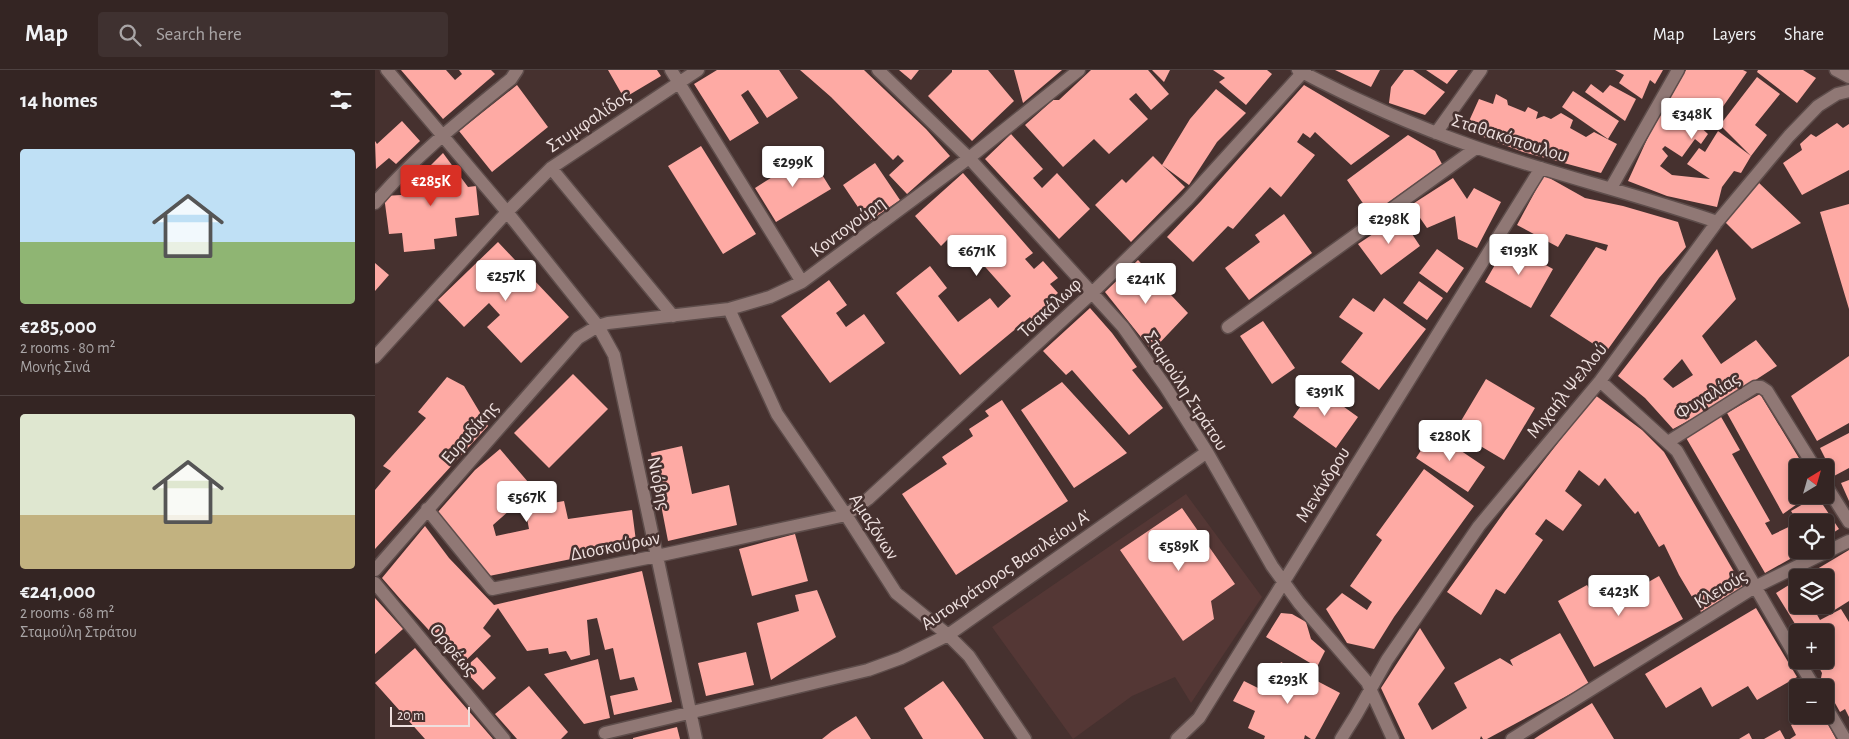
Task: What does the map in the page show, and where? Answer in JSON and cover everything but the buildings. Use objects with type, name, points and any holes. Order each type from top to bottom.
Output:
[{"type":"street","name":"Νιόβης","points":[[387,70],[443,134],[598,326],[614,355],[696,739]]},
{"type":"street","points":[[375,204],[411,163],[511,78],[517,70]]},
{"type":"street","points":[[671,70],[802,282]]},
{"type":"street","name":"Στυμφαλίδος","points":[[375,357],[507,212],[551,168],[698,70]]},
{"type":"street","name":"Σταμούλη Στράτου","points":[[878,70],[969,158],[1123,327],[1207,452],[1262,551],[1283,582],[1371,689],[1393,739]]},
{"type":"street","name":"Κοντογούρη","points":[[598,326],[729,309],[770,297],[802,282],[969,158],[1079,70]]},
{"type":"street","points":[[1436,133],[1481,70]]},
{"type":"street","points":[[1611,188],[1678,70]]},
{"type":"street","points":[[1836,70],[1849,77]]},
{"type":"street","name":"Σταθακόπουλου","points":[[1302,71],[1383,111],[1476,148],[1717,222]]},
{"type":"street","name":"Τσακάλωφ","points":[[846,515],[869,499],[1093,292],[1187,200],[1302,71]]},
{"type":"street","name":"Μιχαήλ Ψελλού","points":[[1341,739],[1393,651],[1479,526],[1600,381],[1717,222],[1789,136],[1818,106],[1837,94],[1849,91]]},
{"type":"street","points":[[1228,327],[1476,148]]},
{"type":"street","points":[[551,168],[673,316]]},
{"type":"street","name":"Μενάνδρου","points":[[1177,739],[1199,718],[1541,168]]},
{"type":"street","name":"Αμαζόνων","points":[[729,309],[777,414],[846,515],[896,593],[948,635],[969,656],[1025,739]]},
{"type":"street","name":"Ευρυδίκης","points":[[375,570],[571,345],[578,338],[598,326]]},
{"type":"street","points":[[1600,381],[1677,451],[1789,644]]},
{"type":"street","name":"Φυγαλίας","points":[[1668,442],[1755,387],[1761,387],[1767,391],[1809,459]]},
{"type":"street","name":"Αυτοκράτορος Βασιλείου A'","points":[[605,733],[868,670],[901,658],[948,635],[1207,452]]},
{"type":"street","points":[[1834,498],[1849,522]]},
{"type":"street","name":"Διοσκούρων","points":[[427,509],[492,589],[846,515]]},
{"type":"street","name":"Κλειούς","points":[[1512,739],[1755,588],[1849,541]]},
{"type":"street","name":"Ορφέως","points":[[375,583],[504,739]]},
{"type":"street","points":[[1834,720],[1845,739]]},
{"type":"shaded area","points":[[1186,494],[1262,597],[1191,703],[1175,677],[1132,696],[1073,739],[992,627]]}]
